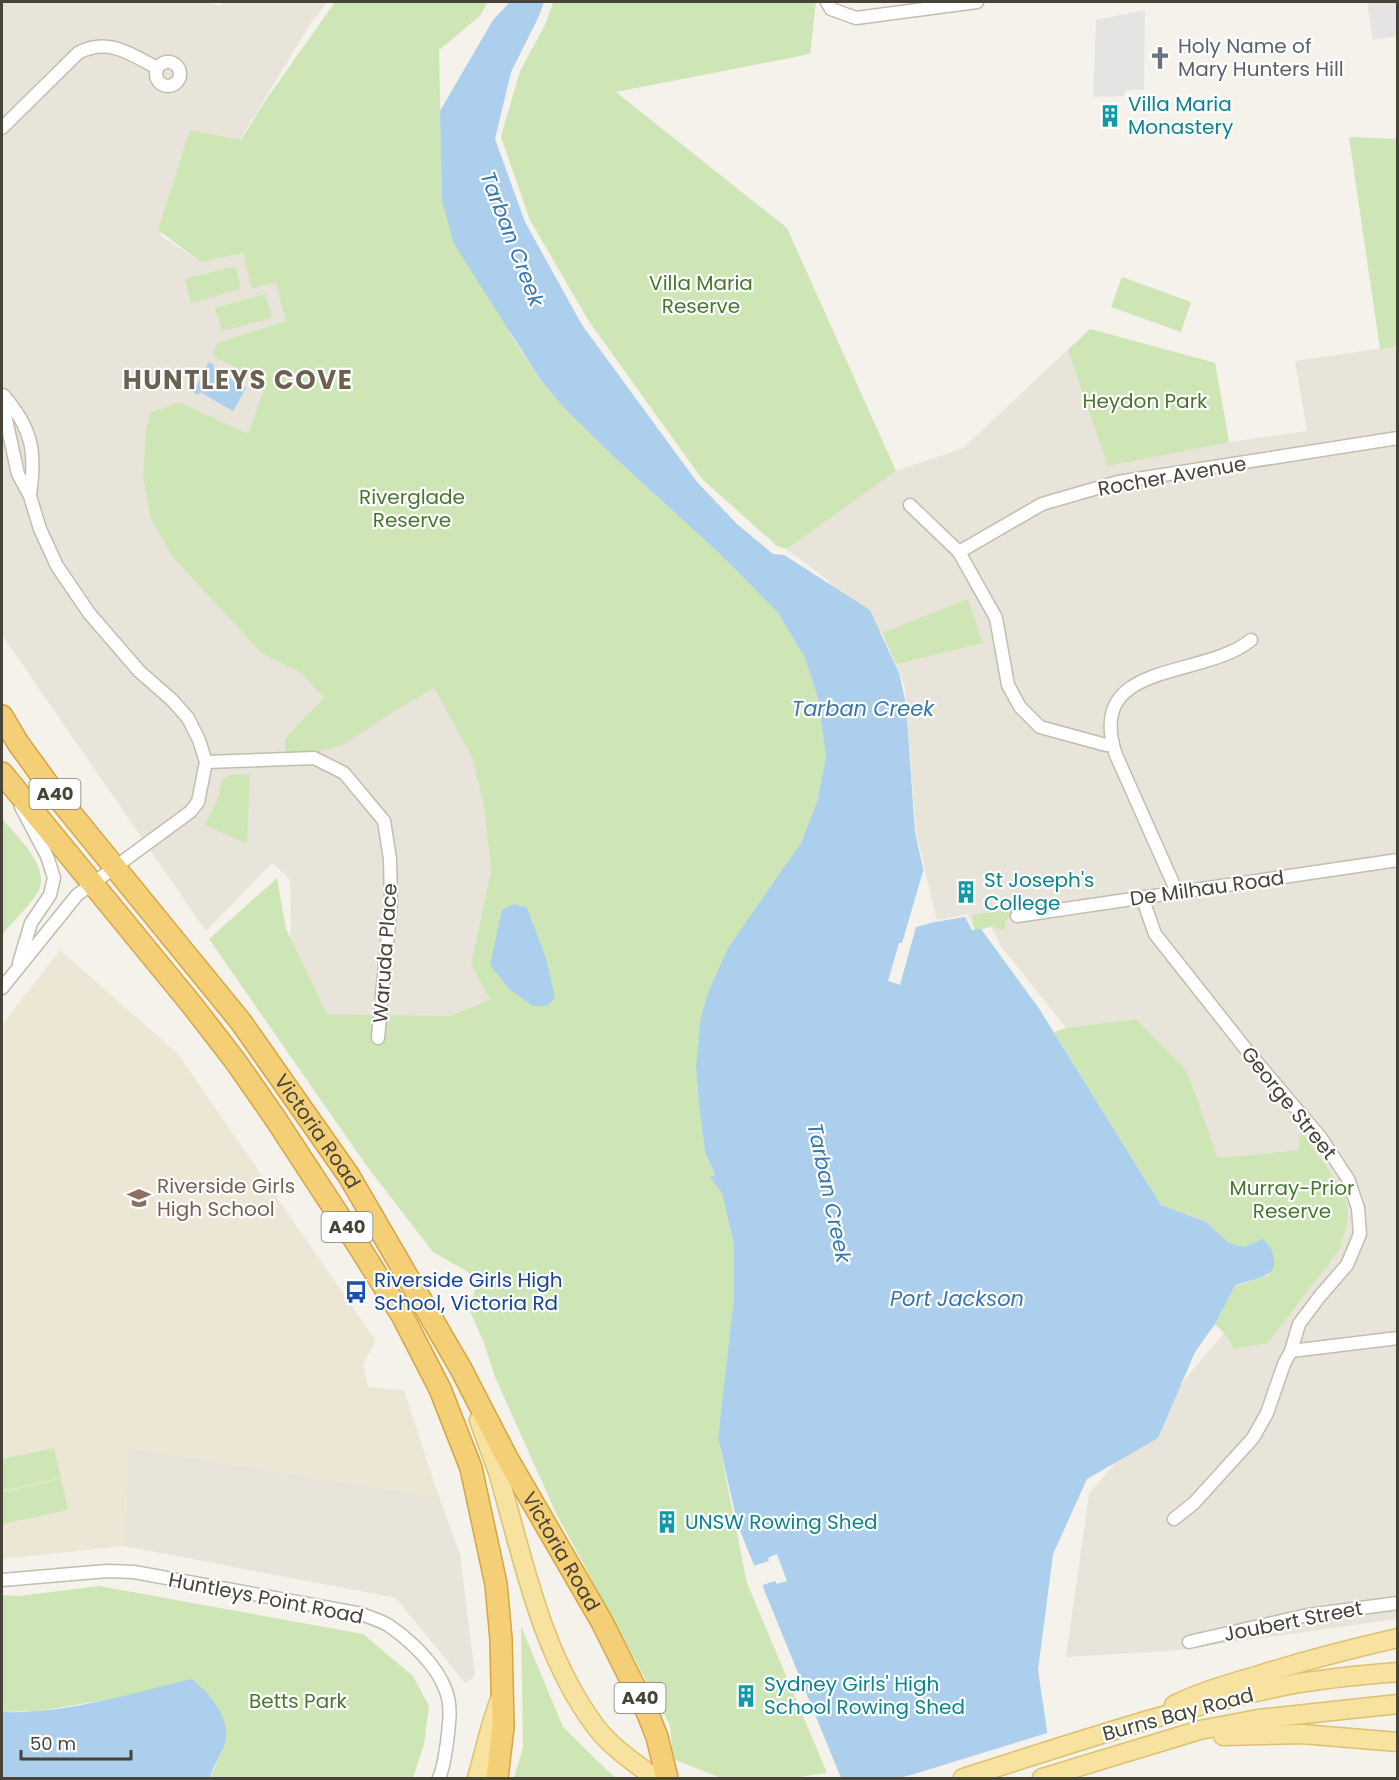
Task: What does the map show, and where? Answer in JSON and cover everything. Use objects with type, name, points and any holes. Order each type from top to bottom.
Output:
[{"type":"highway","name":"Victoria Road","points":[[2,716],[18,743],[55,794],[241,1022],[349,1176],[441,1334],[507,1458],[602,1622],[648,1714],[657,1737],[668,1779]]},
{"type":"highway","name":"Victoria Road","points":[[2,774],[192,1005],[275,1118],[403,1317],[440,1389],[471,1468],[496,1584],[501,1639],[503,1726],[497,1779]]},
{"type":"main road","points":[[441,1334],[477,1414],[497,1469],[525,1568],[549,1640],[571,1688],[597,1729],[629,1759],[655,1779]]},
{"type":"main road","points":[[1134,1724],[1195,1694],[1329,1654],[1398,1638]]},
{"type":"main road","name":"Burns Bay Road","points":[[963,1779],[1134,1724],[1242,1695],[1344,1676],[1398,1672]]},
{"type":"main road","points":[[477,1779],[492,1719],[501,1695]]},
{"type":"main road","name":"Burns Bay Road","points":[[1042,1779],[1200,1730],[1258,1719],[1398,1704]]},
{"type":"main road","points":[[1142,1747],[1231,1735],[1302,1734],[1398,1742]]},
{"type":"street","points":[[827,2],[831,9],[856,18],[977,2]]},
{"type":"street","points":[[2,128],[78,53],[87,49],[103,45],[114,46],[157,68]]},
{"type":"street","points":[[3,394],[17,410],[26,428],[31,446],[33,472],[30,496]]},
{"type":"street","points":[[2,988],[73,899],[190,812],[198,802],[206,762],[199,740],[188,718],[139,670],[89,613],[57,566],[40,528],[30,496],[18,474],[5,415],[3,394]]},
{"type":"street","name":"Rocher Avenue","points":[[959,552],[1042,504],[1118,482],[1398,438]]},
{"type":"street","points":[[910,505],[959,552],[996,618],[1008,685],[1020,707],[1040,727],[1109,745]]},
{"type":"street","points":[[1178,892],[1109,745],[1114,706],[1126,689],[1138,682],[1235,652],[1251,640]]},
{"type":"street","name":"Waruda Place","points":[[206,762],[314,758],[344,773],[384,821],[390,859],[391,902],[378,1038]]},
{"type":"street","points":[[2,774],[47,856],[54,878],[50,895],[31,922],[17,970]]},
{"type":"street","name":"De Milhau Road","points":[[1017,916],[1398,860]]},
{"type":"street","name":"George Street","points":[[1142,897],[1155,934],[1249,1053],[1321,1138],[1348,1179],[1358,1208],[1360,1234],[1347,1265],[1299,1324],[1267,1413],[1253,1438],[1194,1503],[1174,1519]]},
{"type":"street","points":[[1291,1351],[1398,1338]]},
{"type":"street","name":"Huntleys Point Road","points":[[2,1580],[107,1571],[134,1572],[362,1614],[386,1624],[403,1636],[435,1670],[447,1691],[450,1715],[444,1768],[439,1779]]},
{"type":"street","name":"Joubert Street","points":[[1189,1642],[1308,1615],[1398,1603]]},
{"type":"shaded area","points":[[2,2],[208,2],[220,6],[224,2],[327,2],[309,26],[238,143],[190,130],[160,235],[201,262],[243,253],[275,282],[286,321],[217,343],[212,356],[266,384],[248,435],[179,402],[146,429],[143,476],[150,516],[172,556],[261,653],[301,673],[324,698],[285,738],[391,713],[435,687],[472,757],[484,806],[491,871],[471,964],[518,1052],[292,1012],[290,879],[272,863],[206,931],[2,635]]},
{"type":"shaded area","points":[[1367,2],[1397,2],[1397,36],[1373,40]]},
{"type":"shaded area","points":[[1145,10],[1144,90],[1125,90],[1125,96],[1093,97],[1096,20]]},
{"type":"shaded area","points":[[1090,329],[1215,363],[1229,442],[1307,431],[1295,361],[1397,346],[1397,1619],[1170,1651],[1066,1657],[1089,1494],[1224,1333],[1234,1349],[1339,1250],[1301,1130],[1299,1150],[1218,1158],[1187,1071],[1136,1019],[1066,1028],[1000,945],[990,924],[973,928],[968,914],[937,920],[916,832],[905,686],[882,633],[825,578],[787,549],[896,471],[963,448]]},
{"type":"shaded area","name":"Riverside Girls High School","points":[[60,950],[178,1054],[376,1341],[363,1364],[368,1387],[404,1390],[439,1497],[128,1447],[124,1546],[2,1559],[2,1025]]},
{"type":"shaded area","points":[[128,1447],[439,1497],[460,1554],[475,1676],[465,1683],[396,1598],[124,1546]]},
{"type":"green space","name":"Riverglade Reserve","points":[[335,2],[488,2],[480,16],[439,50],[442,201],[514,340],[540,379],[565,409],[720,554],[778,613],[805,658],[818,698],[826,757],[817,802],[801,843],[780,875],[696,1067],[705,1152],[715,1176],[712,1177],[722,1193],[734,1245],[734,1297],[718,1438],[747,1583],[827,1773],[793,1778],[721,1778],[673,1759],[670,1725],[556,1513],[495,1377],[484,1343],[469,1309],[476,1287],[468,1272],[433,1252],[366,1165],[209,939],[277,878],[286,929],[327,1014],[451,1016],[490,1000],[471,964],[491,871],[484,806],[472,757],[434,688],[345,744],[315,753],[285,753],[285,738],[324,698],[301,673],[261,653],[172,556],[150,517],[143,476],[146,429],[151,413],[179,402],[248,434],[266,384],[212,356],[217,343],[286,321],[275,282],[252,289],[243,253],[201,262],[158,230],[190,130],[241,140],[263,104]]},
{"type":"green space","name":"Villa Maria Reserve","points":[[553,2],[816,2],[810,54],[616,92],[787,228],[896,471],[787,549],[777,546],[702,479],[588,320],[530,220],[501,137],[520,71],[546,23]]},
{"type":"green space","points":[[1349,137],[1397,139],[1397,346],[1380,349]]},
{"type":"green space","points":[[235,266],[241,289],[191,303],[185,279]]},
{"type":"green space","points":[[1122,277],[1191,302],[1181,332],[1111,307]]},
{"type":"green space","points":[[265,294],[272,318],[222,331],[215,308]]},
{"type":"green space","name":"Heydon Park","points":[[1090,329],[1215,363],[1229,442],[1108,466],[1068,350]]},
{"type":"green space","points":[[968,599],[983,643],[896,664],[882,633]]},
{"type":"green space","points":[[250,774],[247,844],[205,825],[217,801],[222,780],[230,775]]},
{"type":"green space","points":[[2,818],[31,853],[40,873],[41,883],[34,898],[2,935]]},
{"type":"green space","points":[[1019,908],[1005,921],[1005,929],[999,930],[994,926],[975,931],[972,915]]},
{"type":"green space","name":"Murray-Prior Reserve","points":[[1136,1019],[1187,1071],[1218,1158],[1299,1150],[1300,1129],[1338,1183],[1345,1198],[1348,1211],[1347,1224],[1339,1250],[1268,1343],[1234,1349],[1215,1324],[1235,1286],[1269,1275],[1244,1247],[1229,1243],[1206,1222],[1161,1205],[1054,1032],[1066,1028]]},
{"type":"green space","points":[[54,1448],[61,1478],[2,1491],[2,1459]]},
{"type":"green space","points":[[61,1479],[68,1510],[3,1524],[2,1492]]},
{"type":"green space","name":"Betts Park","points":[[99,1586],[363,1634],[413,1676],[429,1706],[424,1744],[413,1778],[210,1778],[222,1751],[100,1701],[37,1711],[2,1712],[2,1595],[19,1596]]},
{"type":"green space","points":[[521,1626],[563,1727],[617,1778],[514,1778],[523,1747]]},
{"type":"water","name":"Port Jackson","points":[[510,2],[544,2],[511,72],[495,139],[525,222],[582,325],[697,482],[737,524],[773,554],[784,555],[870,610],[899,673],[906,704],[915,832],[935,922],[965,917],[972,930],[981,929],[1040,1010],[1161,1205],[1206,1222],[1229,1243],[1244,1247],[1263,1239],[1273,1254],[1274,1266],[1271,1271],[1260,1278],[1235,1286],[1215,1324],[1195,1352],[1158,1438],[1087,1479],[1053,1554],[1038,1670],[1054,1778],[841,1778],[738,1526],[718,1438],[734,1297],[734,1245],[722,1193],[710,1177],[715,1175],[705,1152],[696,1067],[701,1017],[708,993],[728,948],[801,843],[817,802],[826,757],[818,698],[805,658],[778,613],[720,554],[565,409],[540,379],[454,244],[442,201],[440,111],[493,20]]},
{"type":"water","points":[[209,362],[214,365],[213,368],[246,388],[233,411],[200,392],[198,395],[193,392]]},
{"type":"water","points":[[514,904],[527,908],[546,958],[555,998],[547,1006],[533,1006],[510,990],[490,965],[502,910]]},
{"type":"water","points":[[191,1679],[212,1699],[225,1725],[225,1743],[210,1778],[2,1778],[2,1712],[50,1710],[74,1706]]},
{"type":"pier","points":[[924,868],[935,922],[916,927],[900,985],[888,981],[899,943],[902,943]]},
{"type":"pier","points":[[777,1554],[787,1581],[777,1584],[775,1581],[760,1586],[753,1566],[769,1561],[768,1558]]},
{"type":"pier","points":[[1050,1732],[1057,1778],[898,1778],[911,1775]]},
{"type":"place","name":"Holy Name of Mary Hunters Hill","points":[[1160,58]]},
{"type":"place","name":"Villa Maria Monastery","points":[[1110,116]]},
{"type":"place","name":"St Joseph's College","points":[[966,892]]},
{"type":"place","name":"Riverside Girls High School","points":[[139,1198]]},
{"type":"place","name":"Riverside Girls High School, Victoria Rd","points":[[356,1292]]},
{"type":"place","name":"UNSW Rowing Shed","points":[[667,1522]]},
{"type":"place","name":"Sydney Girls' High School Rowing Shed","points":[[746,1696]]},
{"type":"district","name":"HUNTLEYS COVE","points":[[238,380]]},
{"type":"water label","name":"Tarban Creek","points":[[512,239]]},
{"type":"water label","name":"Tarban Creek","points":[[863,709]]},
{"type":"water label","name":"Tarban Creek","points":[[829,1193]]}]
